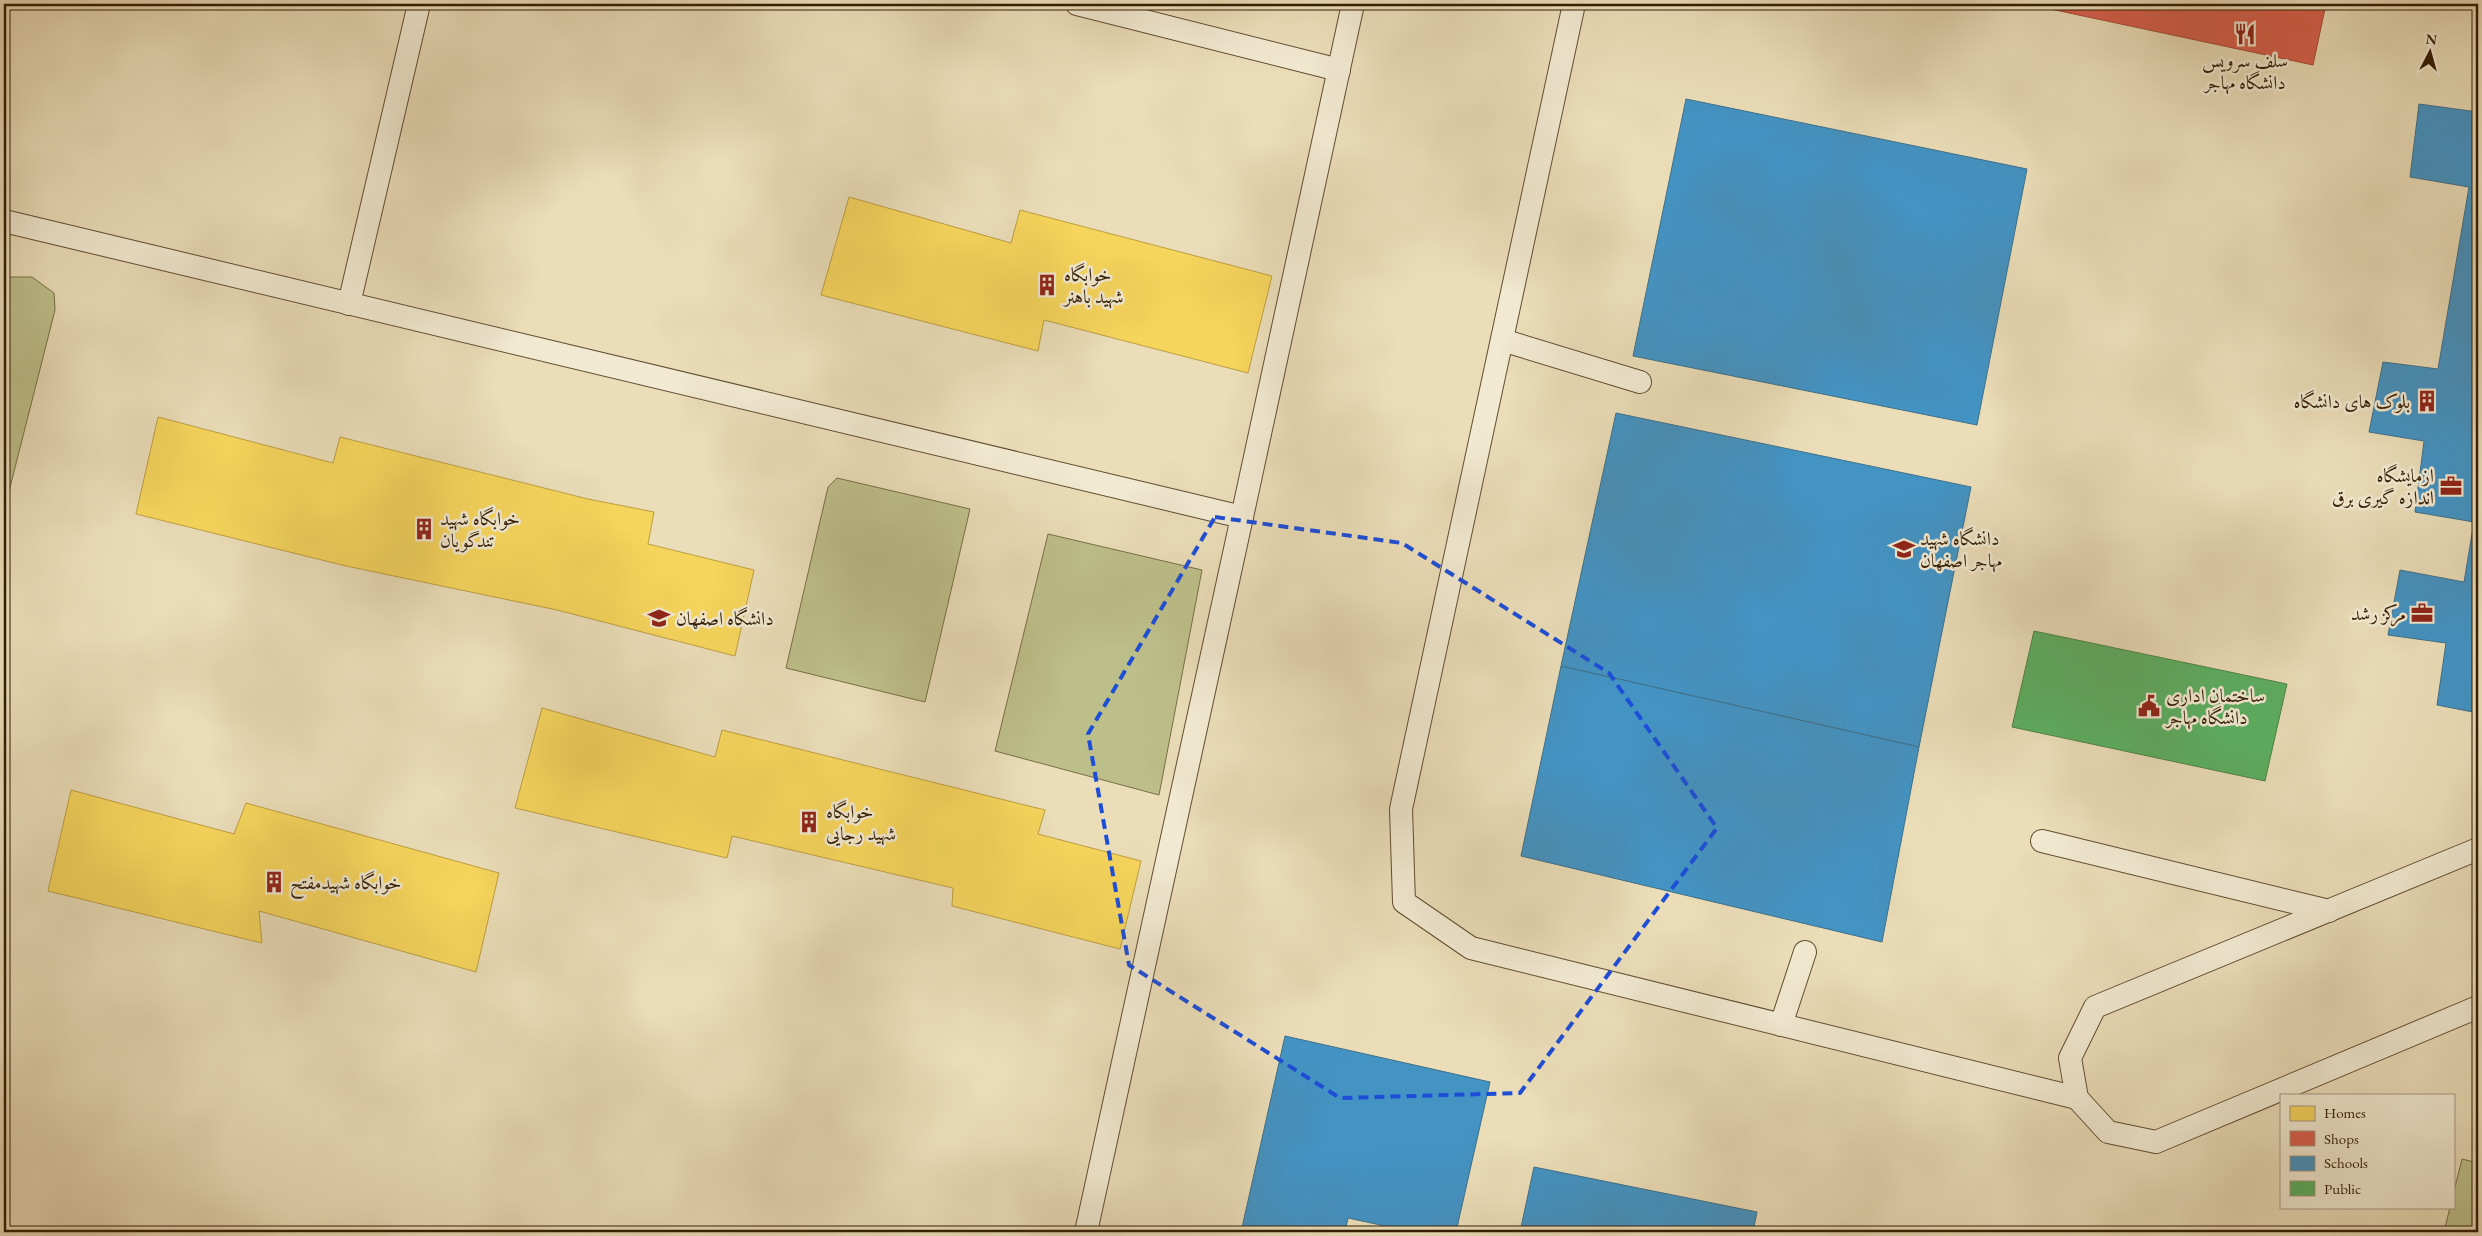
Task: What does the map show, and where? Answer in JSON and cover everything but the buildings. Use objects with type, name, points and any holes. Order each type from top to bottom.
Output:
[{"type":"lane","points":[[349,304],[419,4]]},
{"type":"lane","points":[[1077,4],[1339,70]]},
{"type":"lane","points":[[1086,1232],[1353,4]]},
{"type":"lane","points":[[1574,4],[1401,809],[1404,902],[1470,948],[2077,1098]]},
{"type":"lane","points":[[4,221],[1242,517]]},
{"type":"lane","points":[[1502,340],[1640,382]]},
{"type":"lane","points":[[2042,841],[2328,911]]},
{"type":"lane","points":[[2478,849],[2095,1007],[2070,1058],[2077,1098],[2108,1132],[2156,1142],[2478,1007]]},
{"type":"lane","points":[[1781,1025],[1805,952]]},
{"type":"highlighted area","points":[[1215,517],[1402,543],[1609,673],[1717,828],[1520,1093],[1340,1098],[1129,965],[1088,734]]},
{"type":"green space","points":[[9,277],[32,277],[54,293],[55,310],[4,511],[4,281]]},
{"type":"green space","points":[[837,478],[970,509],[925,702],[786,668],[828,487]]},
{"type":"green space","points":[[1048,534],[1202,570],[1159,795],[995,751]]},
{"type":"green space","points":[[2462,1159],[2478,1163],[2478,1232],[2444,1232],[2450,1208],[2454,1208],[2454,1191]]},
{"type":"place","name":"سلف سرویس دانشگاه مهاجر","points":[[2245,34]]},
{"type":"place","name":"خوابگاه شهید باهنر","points":[[1047,285]]},
{"type":"place","name":"بلوک های دانشگاه","points":[[2427,401]]},
{"type":"place","name":"ازمایشگاه اندازه گیری برق","points":[[2451,486]]},
{"type":"place","name":"خوابگاه شهید تندگویان","points":[[424,529]]},
{"type":"place","name":"دانشگاه شهید مهاجر اصفهان","points":[[1904,549]]},
{"type":"place","name":"مرکز رشد","points":[[2422,613]]},
{"type":"place","name":"دانشگاه اصفهان","points":[[659,618]]},
{"type":"place","name":"ساختمان اداری دانشگاه مهاجر","points":[[2149,706]]},
{"type":"place","name":"خوابگاه شهید رجایی","points":[[809,822]]},
{"type":"place","name":"خوابگاه شهیدمفتح","points":[[274,882]]}]
